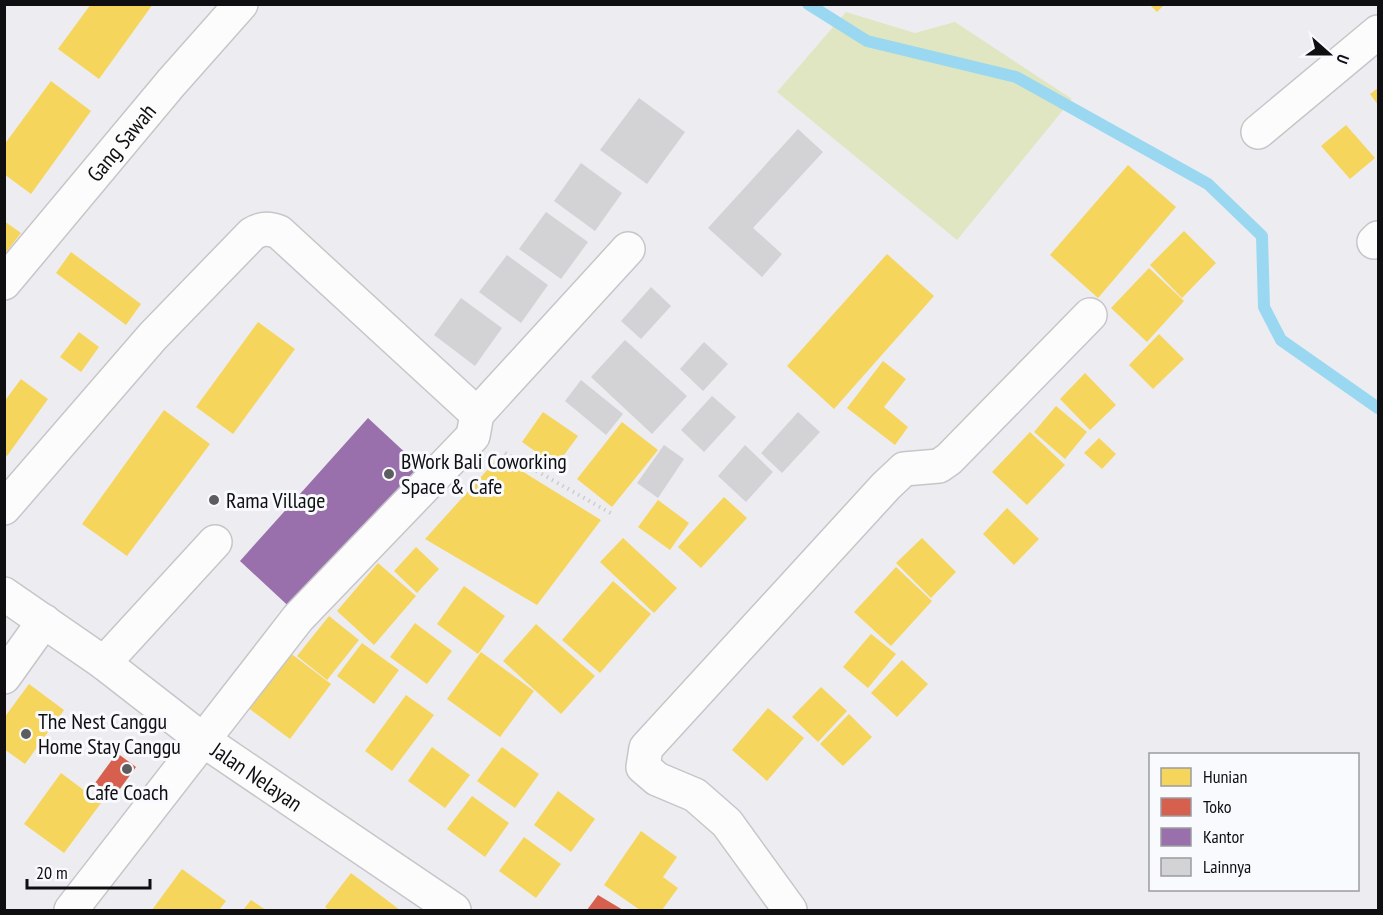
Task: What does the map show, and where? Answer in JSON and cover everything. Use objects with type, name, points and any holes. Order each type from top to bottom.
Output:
[{"type":"street","name":"Gang Sawah","points":[[4,283],[171,83],[241,4]]},
{"type":"street","points":[[1258,132],[1378,32]]},
{"type":"street","points":[[4,508],[153,336],[258,230],[267,229],[279,232],[475,425]]},
{"type":"street","points":[[70,910],[298,618],[475,425],[628,249]]},
{"type":"street","points":[[790,910],[727,823],[695,795],[657,779],[643,767],[646,748],[904,468],[939,466],[949,459],[1090,315]]},
{"type":"street","points":[[104,663],[215,542]]},
{"type":"street","name":"Jalan Nelayan","points":[[4,594],[104,663],[203,740],[454,910]]},
{"type":"street","points":[[4,677],[44,621]]},
{"type":"path","points":[[475,425],[614,514]]},
{"type":"green space","points":[[846,12],[915,33],[955,22],[1072,99],[957,240],[777,92]]},
{"type":"building: Hunian","points":[[91,4],[153,4],[99,79],[58,49]]},
{"type":"building: Hunian","points":[[1149,4],[1165,4],[1157,12]]},
{"type":"building: Hunian","points":[[51,81],[91,111],[31,194],[4,174],[4,145]]},
{"type":"building: Hunian","points":[[1378,88],[1378,105],[1370,94]]},
{"type":"building: Hunian","points":[[1346,125],[1375,158],[1350,179],[1321,146]]},
{"type":"building: Hunian","points":[[1128,165],[1176,207],[1098,298],[1050,255]]},
{"type":"building: Hunian","points":[[4,221],[21,233],[4,255]]},
{"type":"building: Hunian","points":[[1184,231],[1216,263],[1182,298],[1150,265]]},
{"type":"building: Hunian","points":[[71,252],[141,304],[126,325],[56,273]]},
{"type":"building: Hunian","points":[[887,254],[934,296],[834,409],[787,366]]},
{"type":"building: Hunian","points":[[1149,268],[1184,301],[1147,342],[1111,308]]},
{"type":"building: Hunian","points":[[258,322],[295,349],[233,434],[196,407]]},
{"type":"building: Hunian","points":[[79,332],[99,347],[81,372],[60,357]]},
{"type":"building: Hunian","points":[[1159,334],[1184,359],[1153,389],[1129,365]]},
{"type":"building: Hunian","points":[[883,361],[906,379],[884,407],[908,427],[895,445],[847,408]]},
{"type":"building: Hunian","points":[[1085,373],[1116,405],[1090,430],[1060,399]]},
{"type":"building: Hunian","points":[[21,379],[48,399],[7,456],[4,454],[4,402]]},
{"type":"building: Hunian","points":[[1056,406],[1087,432],[1065,459],[1034,432]]},
{"type":"building: Hunian","points":[[164,410],[210,444],[127,556],[82,524]]},
{"type":"building: Hunian","points":[[543,412],[578,436],[556,466],[522,442]]},
{"type":"building: Hunian","points":[[622,422],[658,450],[612,507],[577,479]]},
{"type":"building: Hunian","points":[[1030,432],[1065,465],[1027,505],[992,472]]},
{"type":"building: Hunian","points":[[1099,438],[1116,454],[1102,469],[1084,453]]},
{"type":"building: Hunian","points":[[499,457],[601,520],[537,605],[425,539]]},
{"type":"building: Hunian","points":[[724,497],[747,518],[701,568],[678,547]]},
{"type":"building: Hunian","points":[[658,500],[689,523],[670,550],[638,527]]},
{"type":"building: Hunian","points":[[1007,508],[1039,539],[1014,565],[983,534]]},
{"type":"building: Hunian","points":[[623,538],[677,588],[654,613],[600,562]]},
{"type":"building: Hunian","points":[[922,538],[956,572],[931,598],[896,563]]},
{"type":"building: Hunian","points":[[416,547],[439,569],[417,593],[394,571]]},
{"type":"building: Hunian","points":[[378,563],[416,596],[374,645],[337,611]]},
{"type":"building: Hunian","points":[[896,567],[932,601],[891,646],[854,612]]},
{"type":"building: Hunian","points":[[613,581],[651,614],[600,673],[562,640]]},
{"type":"building: Hunian","points":[[464,586],[505,616],[478,654],[437,624]]},
{"type":"building: Hunian","points":[[329,616],[359,640],[327,680],[297,656]]},
{"type":"building: Hunian","points":[[415,623],[452,651],[427,684],[390,657]]},
{"type":"building: Hunian","points":[[536,624],[595,676],[561,714],[503,661]]},
{"type":"building: Hunian","points":[[871,634],[896,654],[868,688],[843,667]]},
{"type":"building: Hunian","points":[[362,643],[399,670],[374,704],[337,676]]},
{"type":"building: Hunian","points":[[289,652],[331,684],[290,739],[247,707]]},
{"type":"building: Hunian","points":[[481,652],[534,691],[500,737],[447,699]]},
{"type":"building: Hunian","points":[[902,660],[928,684],[897,717],[871,693]]},
{"type":"building: Hunian","name":"The Nest Canggu Home Stay Canggu","points":[[29,684],[64,710],[25,764],[4,749],[4,718]]},
{"type":"building: Hunian","points":[[821,687],[847,711],[818,742],[792,717]]},
{"type":"building: Hunian","points":[[406,695],[434,715],[392,771],[365,751]]},
{"type":"building: Hunian","points":[[768,708],[804,738],[767,781],[732,750]]},
{"type":"building: Hunian","points":[[849,714],[872,737],[843,766],[820,744]]},
{"type":"building: Hunian","points":[[432,747],[470,775],[445,808],[408,781]]},
{"type":"building: Hunian","points":[[502,747],[539,774],[515,808],[477,781]]},
{"type":"building: Hunian","points":[[61,773],[101,803],[64,853],[24,824]]},
{"type":"building: Hunian","points":[[558,791],[595,819],[571,852],[534,825]]},
{"type":"building: Hunian","points":[[472,796],[509,823],[485,857],[447,829]]},
{"type":"building: Hunian","points":[[641,831],[677,857],[663,877],[678,888],[662,910],[640,910],[604,885]]},
{"type":"building: Hunian","points":[[524,837],[561,864],[536,898],[499,871]]},
{"type":"building: Hunian","points":[[182,869],[226,901],[219,910],[152,910]]},
{"type":"building: Hunian","points":[[351,873],[400,910],[329,910],[325,907]]},
{"type":"building: Hunian","points":[[251,900],[266,910],[243,910]]},
{"type":"building: Toko","points":[[117,753],[136,767],[114,797],[95,783]]},
{"type":"building: Toko","points":[[598,895],[623,910],[587,910]]},
{"type":"building: Kantor","points":[[368,418],[425,471],[297,614],[240,561]]},
{"type":"building: Lainnya","points":[[639,98],[685,132],[647,184],[600,150]]},
{"type":"building: Lainnya","points":[[798,129],[823,152],[753,228],[782,254],[762,277],[708,228]]},
{"type":"building: Lainnya","points":[[581,163],[622,193],[595,231],[554,201]]},
{"type":"building: Lainnya","points":[[546,212],[588,242],[561,279],[519,249]]},
{"type":"building: Lainnya","points":[[507,255],[548,285],[521,323],[479,292]]},
{"type":"building: Lainnya","points":[[651,287],[671,306],[641,339],[621,321]]},
{"type":"building: Lainnya","points":[[461,298],[502,328],[475,366],[434,335]]},
{"type":"building: Lainnya","points":[[625,340],[687,396],[652,434],[591,377]]},
{"type":"building: Lainnya","points":[[704,342],[728,364],[703,391],[680,369]]},
{"type":"building: Lainnya","points":[[581,380],[623,414],[606,435],[565,401]]},
{"type":"building: Lainnya","points":[[712,396],[736,417],[704,452],[681,430]]},
{"type":"building: Lainnya","points":[[798,412],[820,432],[782,473],[761,453]]},
{"type":"building: Lainnya","points":[[664,445],[684,459],[658,498],[637,483]]},
{"type":"building: Lainnya","points":[[745,445],[773,472],[746,502],[718,476]]},
{"type":"waterway","points":[[808,4],[867,41],[1016,77],[1208,184],[1262,236],[1264,307],[1281,340],[1378,408]]},
{"type":"place","name":"BWork Bali Coworking Space & Cafe","points":[[389,474]]},
{"type":"place","name":"Rama Village","points":[[214,500]]},
{"type":"place","name":"The Nest Canggu Home Stay Canggu","points":[[26,734]]},
{"type":"place","name":"Cafe Coach","points":[[127,769]]}]
